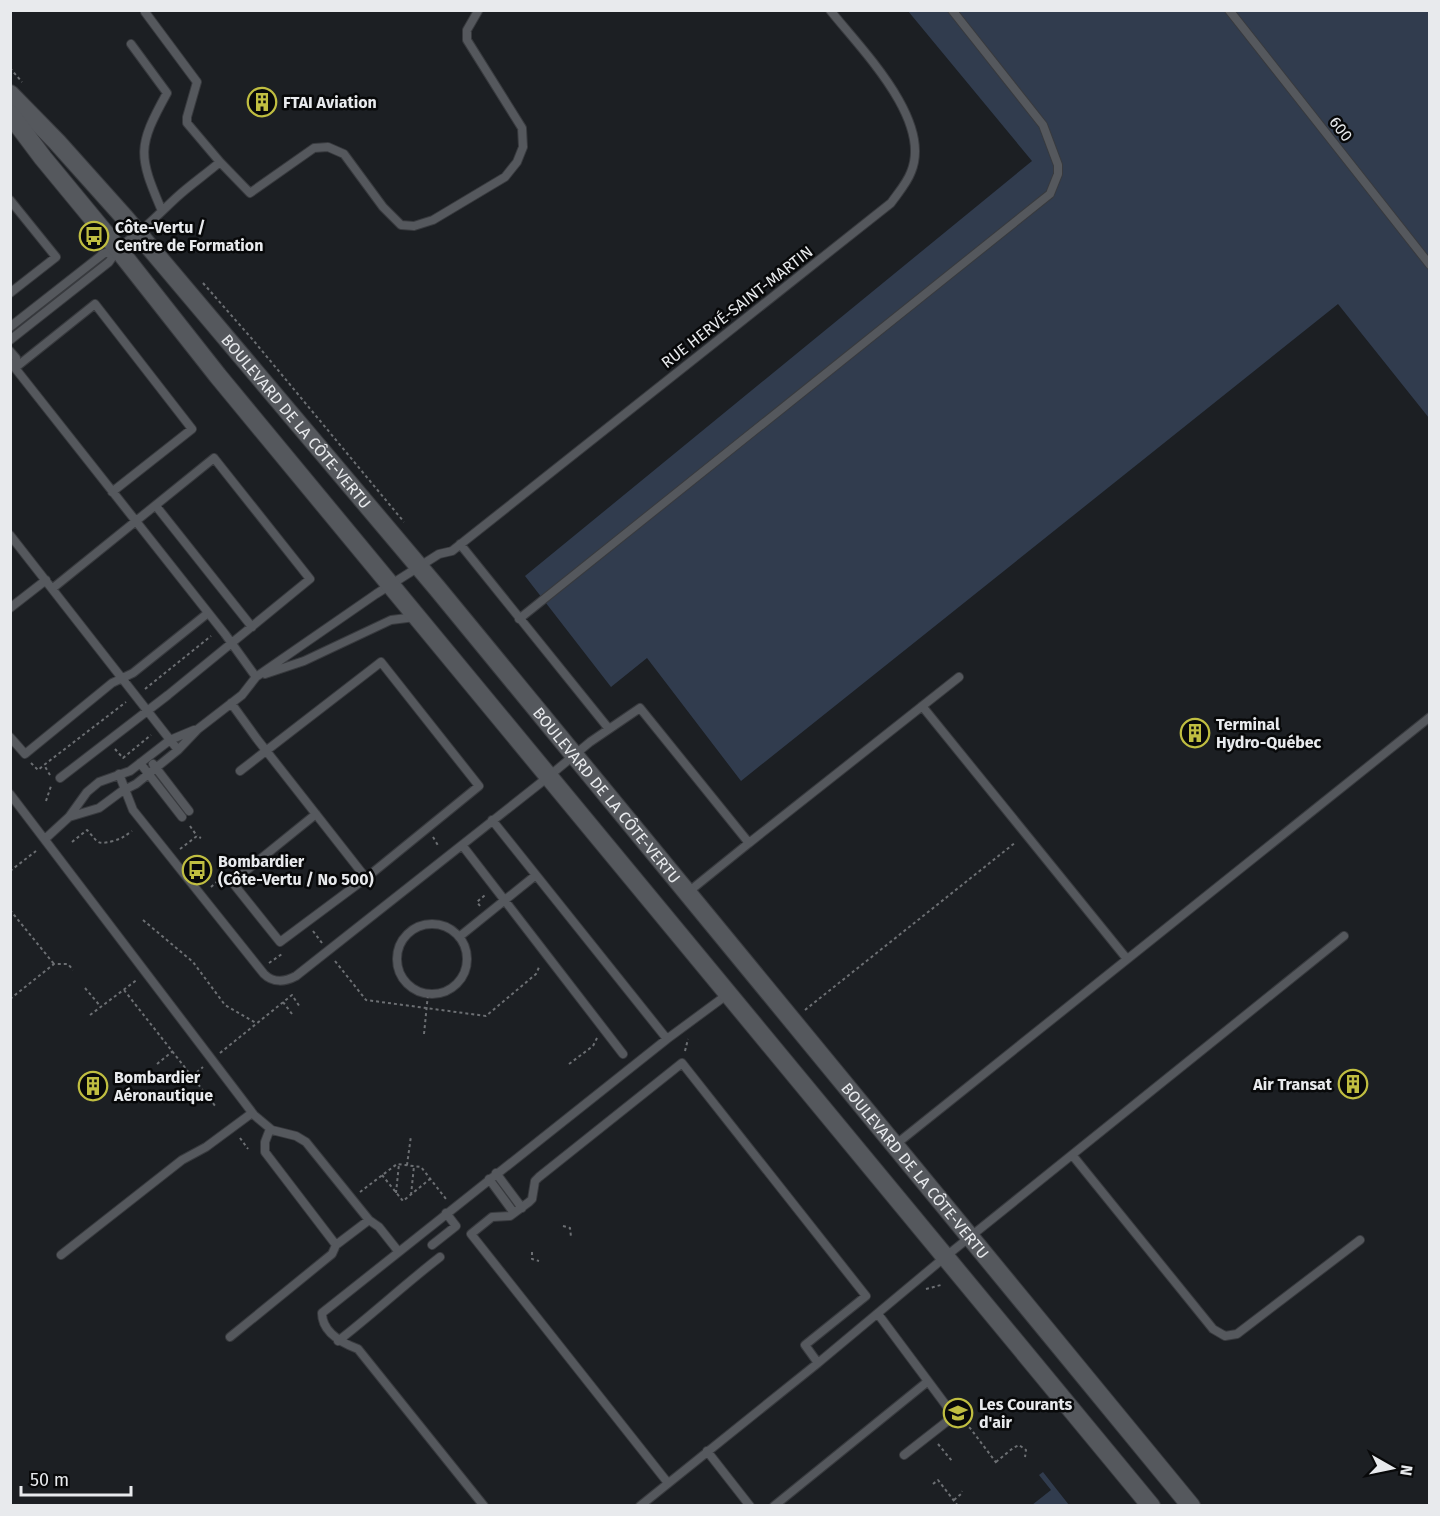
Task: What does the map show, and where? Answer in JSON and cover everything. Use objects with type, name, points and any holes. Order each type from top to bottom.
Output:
[{"type":"street","name":"BOULEVARD DE LA CÔTE-VERTU","points":[[10,94],[57,141],[138,234],[420,568],[1191,1506]]},
{"type":"street","name":"BOULEVARD DE LA CÔTE-VERTU","points":[[10,114],[218,376],[1151,1506]]},
{"type":"lane","name":"RUE HERVÉ-SAINT-MARTIN","points":[[198,729],[242,695],[256,677],[439,554],[452,551],[891,203],[911,172],[915,155],[914,134],[897,97],[830,10]]},
{"type":"lane","points":[[519,619],[1050,194],[1058,174],[1058,165],[1043,125],[951,10]]},
{"type":"lane","name":"600","points":[[1229,10],[1430,265]]},
{"type":"lane","points":[[145,12],[198,82],[187,123],[249,193],[314,148],[328,147],[344,154],[383,207],[401,225],[414,226],[433,220],[505,177],[517,162],[523,147],[522,128],[467,40],[467,30],[478,11]]},
{"type":"lane","points":[[131,44],[167,93],[153,118],[143,153],[146,171],[162,211]]},
{"type":"lane","points":[[10,327],[103,254],[118,249],[138,234],[220,162]]},
{"type":"lane","points":[[10,200],[56,257],[10,293]]},
{"type":"lane","points":[[10,340],[109,262],[118,249]]},
{"type":"lane","points":[[15,368],[95,304],[192,429],[112,492]]},
{"type":"lane","points":[[10,351],[16,358],[15,368],[256,677],[304,661],[391,620],[417,617]]},
{"type":"lane","points":[[53,588],[214,458],[310,579],[232,644],[60,778]]},
{"type":"lane","points":[[156,506],[252,627]]},
{"type":"lane","points":[[10,535],[178,750]]},
{"type":"lane","points":[[460,544],[609,729]]},
{"type":"lane","points":[[10,608],[46,580]]},
{"type":"lane","points":[[10,736],[25,754],[112,683],[133,673],[208,613]]},
{"type":"lane","points":[[240,771],[381,662],[479,786],[366,878],[280,942],[232,882],[316,814]]},
{"type":"lane","points":[[687,893],[959,676]]},
{"type":"lane","points":[[231,703],[366,878]]},
{"type":"lane","points":[[922,706],[1127,959]]},
{"type":"lane","points":[[119,774],[133,810],[264,974],[271,980],[278,981],[290,979],[296,975],[548,777],[574,754],[640,708],[749,843]]},
{"type":"lane","points":[[894,1145],[1430,717]]},
{"type":"lane","points":[[45,839],[69,817],[93,787],[105,779],[130,771],[170,740],[198,729]]},
{"type":"lane","points":[[69,817],[99,808],[136,784],[178,750],[198,729]]},
{"type":"lane","points":[[140,763],[186,814],[148,757]]},
{"type":"lane","points":[[10,794],[252,1113],[270,1129],[296,1136],[306,1142],[369,1220],[379,1227],[398,1251]]},
{"type":"lane","points":[[492,820],[667,1039]]},
{"type":"lane","points":[[462,845],[623,1054]]},
{"type":"lane","points":[[459,937],[536,875]]},
{"type":"lane","points":[[429,924],[440,925],[451,929],[465,947],[467,958],[465,970],[460,980],[451,988],[441,993],[428,994],[408,985],[398,965],[398,953],[401,942],[408,933],[429,924]]},
{"type":"lane","points":[[640,1506],[1344,936]]},
{"type":"lane","points":[[484,1506],[358,1349],[338,1341],[323,1321],[324,1309],[667,1039],[729,994]]},
{"type":"lane","points":[[668,1483],[471,1234],[492,1217],[506,1216],[522,1208],[532,1199],[533,1185],[538,1177],[682,1063],[866,1296],[805,1345],[818,1363]]},
{"type":"lane","points":[[61,1255],[182,1160],[206,1147],[252,1113]]},
{"type":"lane","points":[[270,1129],[265,1142],[265,1152],[336,1245]]},
{"type":"lane","points":[[1072,1156],[1213,1329],[1225,1336],[1237,1334],[1360,1240]]},
{"type":"lane","points":[[493,1176],[522,1208]]},
{"type":"lane","points":[[493,1176],[514,1213]]},
{"type":"lane","points":[[432,1245],[456,1226],[446,1213]]},
{"type":"lane","points":[[230,1336],[332,1254],[336,1245],[369,1220]]},
{"type":"lane","points":[[338,1341],[440,1257]]},
{"type":"lane","points":[[878,1314],[954,1416],[904,1455]]},
{"type":"lane","points":[[774,1506],[927,1382]]},
{"type":"lane","points":[[707,1451],[750,1506]]},
{"type":"path","name":"BOULEVARD DE LA CÔTE-VERTU","points":[[197,276],[410,528]]},
{"type":"path","points":[[142,690],[214,634]]},
{"type":"path","points":[[36,768],[38,770],[130,699]]},
{"type":"path","points":[[113,747],[123,758]]},
{"type":"path","points":[[44,765],[51,781],[46,801]]},
{"type":"path","points":[[72,842],[87,830],[98,842],[104,844],[118,840],[132,831]]},
{"type":"path","points":[[792,1020],[1026,834]]},
{"type":"path","points":[[180,849],[197,836],[201,838]]},
{"type":"path","points":[[10,871],[36,850]]},
{"type":"path","points":[[10,910],[54,964]]},
{"type":"path","points":[[143,920],[193,963],[225,1005],[256,1023]]},
{"type":"path","points":[[269,963],[284,952]]},
{"type":"path","points":[[333,958],[366,1000],[486,1016],[536,974]]},
{"type":"path","points":[[10,999],[54,964],[68,964],[73,970]]},
{"type":"path","points":[[90,1015],[138,979]]},
{"type":"path","points":[[85,988],[101,1007]]},
{"type":"path","points":[[124,990],[216,1107]]},
{"type":"path","points":[[423,1034],[428,994]]},
{"type":"path","points":[[220,1053],[291,995],[300,1007]]},
{"type":"path","points":[[283,1002],[292,1014]]},
{"type":"path","points":[[680,1030],[688,1039],[682,1063]]},
{"type":"path","points":[[569,1064],[593,1046]]},
{"type":"path","points":[[157,1064],[173,1051]]},
{"type":"path","points":[[192,1076],[205,1065]]},
{"type":"path","points":[[407,1165],[411,1136]]},
{"type":"path","points":[[240,1138],[248,1149]]},
{"type":"path","points":[[396,1192],[399,1164]]},
{"type":"path","points":[[360,1192],[399,1164],[421,1167],[446,1199]]},
{"type":"path","points":[[411,1195],[414,1166]]},
{"type":"path","points":[[382,1175],[403,1201],[430,1179]]},
{"type":"path","points":[[563,1226],[570,1228],[571,1238]]},
{"type":"path","points":[[532,1252],[532,1259],[539,1261]]},
{"type":"path","points":[[926,1289],[941,1285]]},
{"type":"path","points":[[954,1416],[970,1428],[997,1463],[1019,1445],[1026,1450],[1025,1457]]},
{"type":"path","points":[[944,1451],[952,1461]]},
{"type":"path","points":[[933,1484],[938,1480],[958,1506]]},
{"type":"path","points":[[954,1500],[962,1491]]},
{"type":"shaded area","points":[[908,11],[1429,11],[1429,418],[1338,304],[741,781],[647,658],[611,687],[525,576],[1032,161]]},
{"type":"shaded area","points":[[1043,1472],[1069,1505],[1032,1505],[1051,1490],[1039,1475]]},
{"type":"place","name":"FTAI Aviation","points":[[262,102]]},
{"type":"place","name":"Côte-Vertu / Centre de Formation","points":[[94,236]]},
{"type":"place","name":"Terminal Hydro-Québec","points":[[1195,733]]},
{"type":"place","name":"Bombardier (Côte-Vertu / No 500)","points":[[197,870]]},
{"type":"place","name":"Air Transat","points":[[1353,1084]]},
{"type":"place","name":"Bombardier Aéronautique","points":[[93,1086]]},
{"type":"place","name":"Les Courants d'air","points":[[958,1413]]}]
